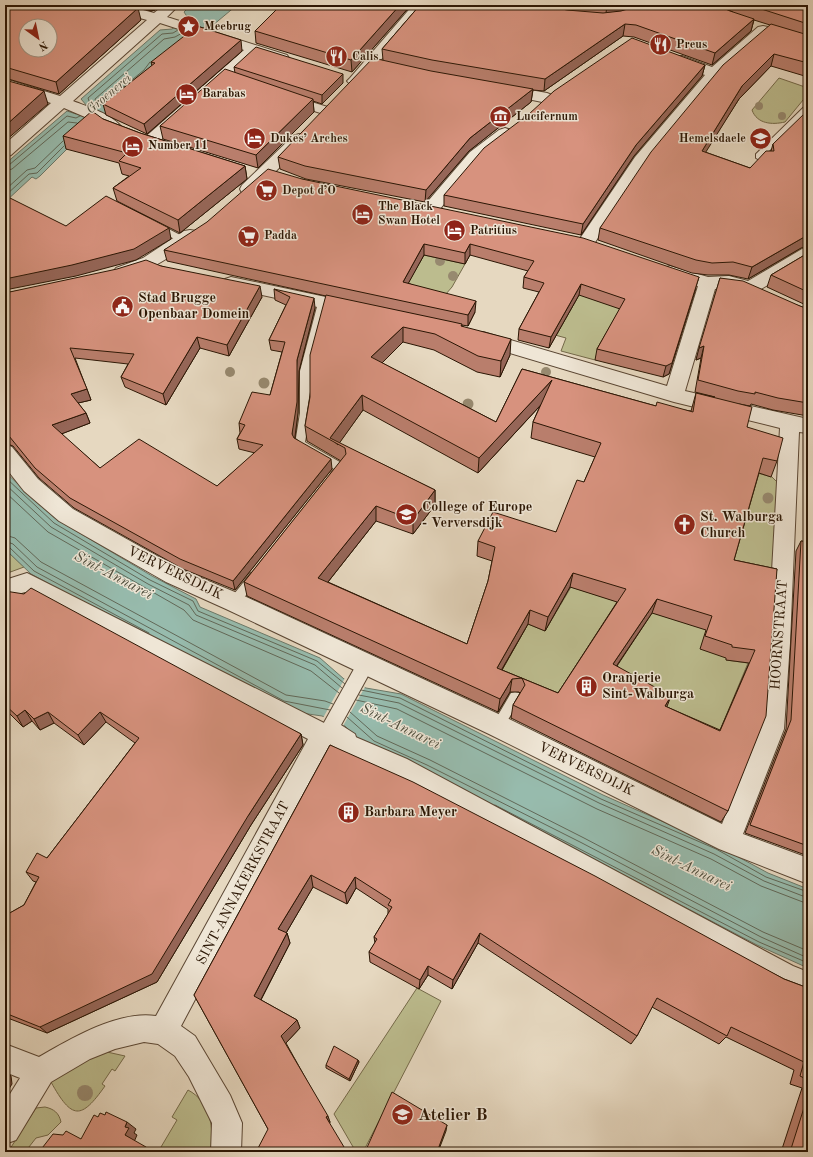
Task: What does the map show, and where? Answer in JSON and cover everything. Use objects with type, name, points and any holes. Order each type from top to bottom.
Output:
[{"type":"street","points":[[109,5],[178,24],[298,62]]},
{"type":"street","points":[[5,152],[70,105],[172,5]]},
{"type":"street","points":[[237,199],[270,175],[342,92],[377,65],[421,5]]},
{"type":"street","points":[[748,25],[778,34]]},
{"type":"street","points":[[586,244],[641,160],[714,73],[763,30]]},
{"type":"street","points":[[5,84],[70,105],[101,119],[113,128],[144,140],[254,49]]},
{"type":"street","points":[[664,54],[714,73]]},
{"type":"street","points":[[222,76],[237,81]]},
{"type":"street","points":[[488,87],[553,94],[531,112]]},
{"type":"street","points":[[280,96],[342,92]]},
{"type":"street","points":[[450,215],[421,209],[476,155],[515,126]]},
{"type":"street","points":[[242,170],[270,175]]},
{"type":"street","points":[[105,276],[149,262],[205,225]]},
{"type":"street","points":[[750,288],[808,253]]},
{"type":"street","points":[[149,262],[157,267],[171,270]]},
{"type":"street","points":[[652,266],[708,284],[729,282],[750,288],[769,297]]},
{"type":"street","points":[[217,280],[369,312]]},
{"type":"street","points":[[674,395],[708,284]]},
{"type":"street","points":[[464,333],[536,353],[674,395],[734,411],[799,424]]},
{"type":"street","name":"HOORNSTRAAT","points":[[728,840],[772,729],[799,424]]},
{"type":"street","name":"VERVERSDIJK","points":[[5,452],[31,485],[66,515],[174,576],[234,602],[360,674],[498,726],[728,840],[808,871]]},
{"type":"street","points":[[5,589],[27,582],[328,728],[370,755],[398,767],[785,977],[808,986]]},
{"type":"street","name":"SINT-ANNAKERKSTRAAT","points":[[163,1031],[328,728],[360,674]]},
{"type":"street","points":[[5,1129],[41,1072],[80,1049],[114,1035],[144,1028],[163,1031],[185,1046],[220,1104],[227,1123],[226,1152]]},
{"type":"street","points":[[5,1058],[41,1072]]},
{"type":"lane","points":[[766,160],[759,156],[808,108]]},
{"type":"lane","points":[[146,220],[183,240]]},
{"type":"lane","points":[[323,303],[304,371],[305,412],[300,444],[341,468],[326,486]]},
{"type":"lane","points":[[234,602],[263,566]]},
{"type":"lane","points":[[498,726],[515,697]]},
{"type":"shaded area","points":[[779,78],[808,88],[808,94],[785,122],[770,123],[761,121],[754,115],[752,110]]},
{"type":"shaded area","points":[[424,255],[465,264],[452,287],[439,302],[396,291]]},
{"type":"shaded area","points":[[581,291],[631,313],[618,319],[595,360],[561,351],[566,338],[555,335]]},
{"type":"shaded area","points":[[757,473],[772,477],[778,483],[776,584],[726,660],[748,663],[716,740],[555,706],[525,694],[510,721],[496,715],[508,693],[493,686],[528,624],[545,631],[571,587],[673,619]]},
{"type":"shaded area","points":[[5,549],[24,567],[5,574]]},
{"type":"shaded area","points":[[417,988],[441,1001],[363,1152],[356,1152],[334,1114]]},
{"type":"shaded area","points":[[107,1052],[125,1056],[115,1071],[112,1069],[102,1084],[105,1086],[89,1105],[83,1110],[77,1111],[71,1109],[58,1094],[51,1082],[70,1065]]},
{"type":"shaded area","points":[[188,1090],[196,1095],[202,1102],[209,1117],[212,1134],[211,1152],[163,1152],[161,1147],[177,1120],[172,1117]]},
{"type":"shaded area","points":[[45,1107],[56,1112],[61,1122],[48,1135],[36,1138],[25,1152],[8,1152],[36,1108]]},
{"type":"water","name":"Groenerei","points":[[191,5],[237,5],[75,141],[40,176],[36,179],[32,177],[5,202],[5,164],[67,111],[76,114],[87,106],[81,99],[160,30],[172,29],[188,18],[184,12]]},
{"type":"water","name":"Sint-Annarei","points":[[5,472],[56,519],[152,576],[196,599],[200,607],[320,658],[344,679],[366,688],[401,694],[603,795],[718,846],[768,873],[808,889],[808,968],[757,945],[578,851],[368,749],[345,726],[322,716],[281,710],[31,574],[5,549]]},
{"type":"pier","points":[[345,678],[365,687],[343,726],[323,718]]},
{"type":"building","points":[[5,5],[128,5],[138,8],[56,82],[5,67]]},
{"type":"building","points":[[281,5],[400,5],[351,60],[255,31]]},
{"type":"building","points":[[420,5],[542,5],[567,10],[603,13],[621,11],[641,5],[716,5],[754,19],[715,53],[636,25],[625,24],[545,79],[432,60],[382,49]]},
{"type":"building","points":[[749,5],[808,5],[808,24]]},
{"type":"building","points":[[771,24],[808,35],[808,63],[774,54],[742,86],[702,151],[750,168],[766,151],[774,151],[773,144],[805,113],[808,113],[808,235],[752,267],[733,262],[712,263],[696,260],[600,228],[651,152],[723,65]]},
{"type":"building","points":[[197,26],[241,40],[144,124],[103,104],[155,63],[151,62]]},
{"type":"building","points":[[632,38],[705,65],[636,145],[583,224],[444,195],[484,148],[529,114],[554,91]]},
{"type":"building","points":[[256,47],[343,74],[322,95],[234,67]]},
{"type":"building","points":[[373,58],[431,71],[533,89],[470,138],[426,190],[305,166],[278,157]]},
{"type":"building","points":[[225,69],[313,99],[256,155],[160,126]]},
{"type":"building","points":[[5,80],[44,91],[5,126]]},
{"type":"building","points":[[92,111],[103,119],[140,133],[245,166],[178,220],[113,188],[141,168],[119,161],[127,153],[63,136]]},
{"type":"building","points":[[268,169],[302,179],[583,238],[699,277],[672,363],[666,366],[597,349],[625,299],[581,284],[551,337],[519,329],[544,283],[524,277],[534,261],[470,244],[465,253],[424,244],[403,282],[476,301],[468,315],[164,250],[207,222]]},
{"type":"building","points":[[6,196],[66,226],[106,196],[169,228],[134,249],[72,265],[5,279]]},
{"type":"building","points":[[808,253],[808,292],[771,275]]},
{"type":"building","points":[[146,260],[161,266],[260,286],[227,345],[197,337],[163,394],[121,377],[134,354],[70,348],[87,389],[71,394],[86,413],[52,425],[100,468],[139,439],[217,486],[263,445],[237,439],[245,425],[239,423],[252,392],[270,395],[285,342],[269,340],[290,297],[274,289],[314,298],[297,360],[297,402],[292,434],[294,438],[331,459],[233,581],[180,559],[70,498],[35,468],[9,436],[5,434],[5,293],[117,269]]},
{"type":"building","points":[[720,278],[743,281],[808,309],[808,403],[778,398],[755,392],[755,394],[738,391],[698,380],[704,346],[699,348]]},
{"type":"building","points":[[326,295],[462,324],[461,326],[511,339],[501,361],[478,356],[435,334],[403,327],[371,357],[496,422],[522,369],[656,406],[657,402],[693,412],[696,393],[752,407],[747,427],[783,438],[777,461],[763,458],[734,560],[777,569],[766,716],[728,811],[513,705],[525,685],[522,678],[512,679],[500,699],[244,582],[346,454],[345,448],[305,426],[310,397],[310,355]],"holes":[[[552,380],[533,422],[601,443],[584,482],[577,480],[556,532],[493,512],[478,541],[495,547],[488,581],[467,644],[318,578],[376,506],[413,520],[435,490],[330,438],[362,395],[479,458]],[[573,573],[626,589],[558,693],[497,668],[530,610],[548,617]],[[657,599],[712,616],[705,636],[732,645],[732,647],[755,650],[720,731],[665,706],[671,696],[613,664]]]},
{"type":"building","points":[[801,541],[808,542],[808,846],[750,825],[791,720]]},
{"type":"building","points":[[31,588],[301,734],[248,816],[152,974],[40,1027],[5,1013],[5,913],[8,914],[24,905],[39,877],[26,872],[37,853],[47,858],[139,738],[100,712],[78,735],[48,712],[34,719],[25,710],[17,716],[5,705],[5,591],[24,594]]},
{"type":"building","points":[[330,745],[413,782],[595,876],[784,979],[808,988],[808,1080],[800,1076],[804,1062],[731,1027],[727,1036],[657,998],[637,1036],[480,933],[453,980],[428,966],[420,980],[369,952],[377,939],[374,937],[392,907],[388,905],[391,900],[355,877],[345,893],[311,875],[278,929],[287,933],[254,996],[297,1020],[281,1036],[328,1116],[326,1117],[347,1152],[256,1152],[268,1129],[194,995]]},
{"type":"building","points":[[334,1046],[358,1060],[349,1079],[326,1065]]},
{"type":"building","name":"Atelier B","points":[[392,1092],[447,1125],[437,1152],[365,1152]]},
{"type":"building","points":[[808,1095],[808,1152],[790,1152]]},
{"type":"building","points":[[106,1112],[127,1122],[125,1127],[129,1128],[125,1135],[146,1147],[143,1152],[39,1152],[53,1134],[63,1135],[66,1131],[81,1139],[94,1115],[98,1117],[100,1113],[105,1115]]},
{"type":"place","name":"Meebrug","points":[[189,27]]},
{"type":"place","name":"Preus","points":[[660,45]]},
{"type":"place","name":"Calis","points":[[336,57]]},
{"type":"place","name":"Barabas","points":[[186,94]]},
{"type":"place","name":"Lucifernum","points":[[500,117]]},
{"type":"place","name":"Dukes’ Arches","points":[[255,139]]},
{"type":"place","name":"Hemelsdaele","points":[[761,139]]},
{"type":"place","name":"Number 11","points":[[133,146]]},
{"type":"place","name":"Depot d’O","points":[[266,191]]},
{"type":"place","name":"The Black Swan Hotel","points":[[362,214]]},
{"type":"place","name":"Patritius","points":[[454,231]]},
{"type":"place","name":"Padda","points":[[249,236]]},
{"type":"place","name":"Stad Brugge Openbaar Domein","points":[[123,306]]},
{"type":"place","name":"College of Europe - Verversdijk","points":[[406,515]]},
{"type":"place","name":"St. Walburga Church","points":[[685,525]]},
{"type":"place","name":"Oranjerie Sint-Walburga","points":[[586,686]]},
{"type":"place","name":"Barbara Meyer","points":[[348,812]]},
{"type":"place","name":"Atelier B","points":[[402,1115]]}]
